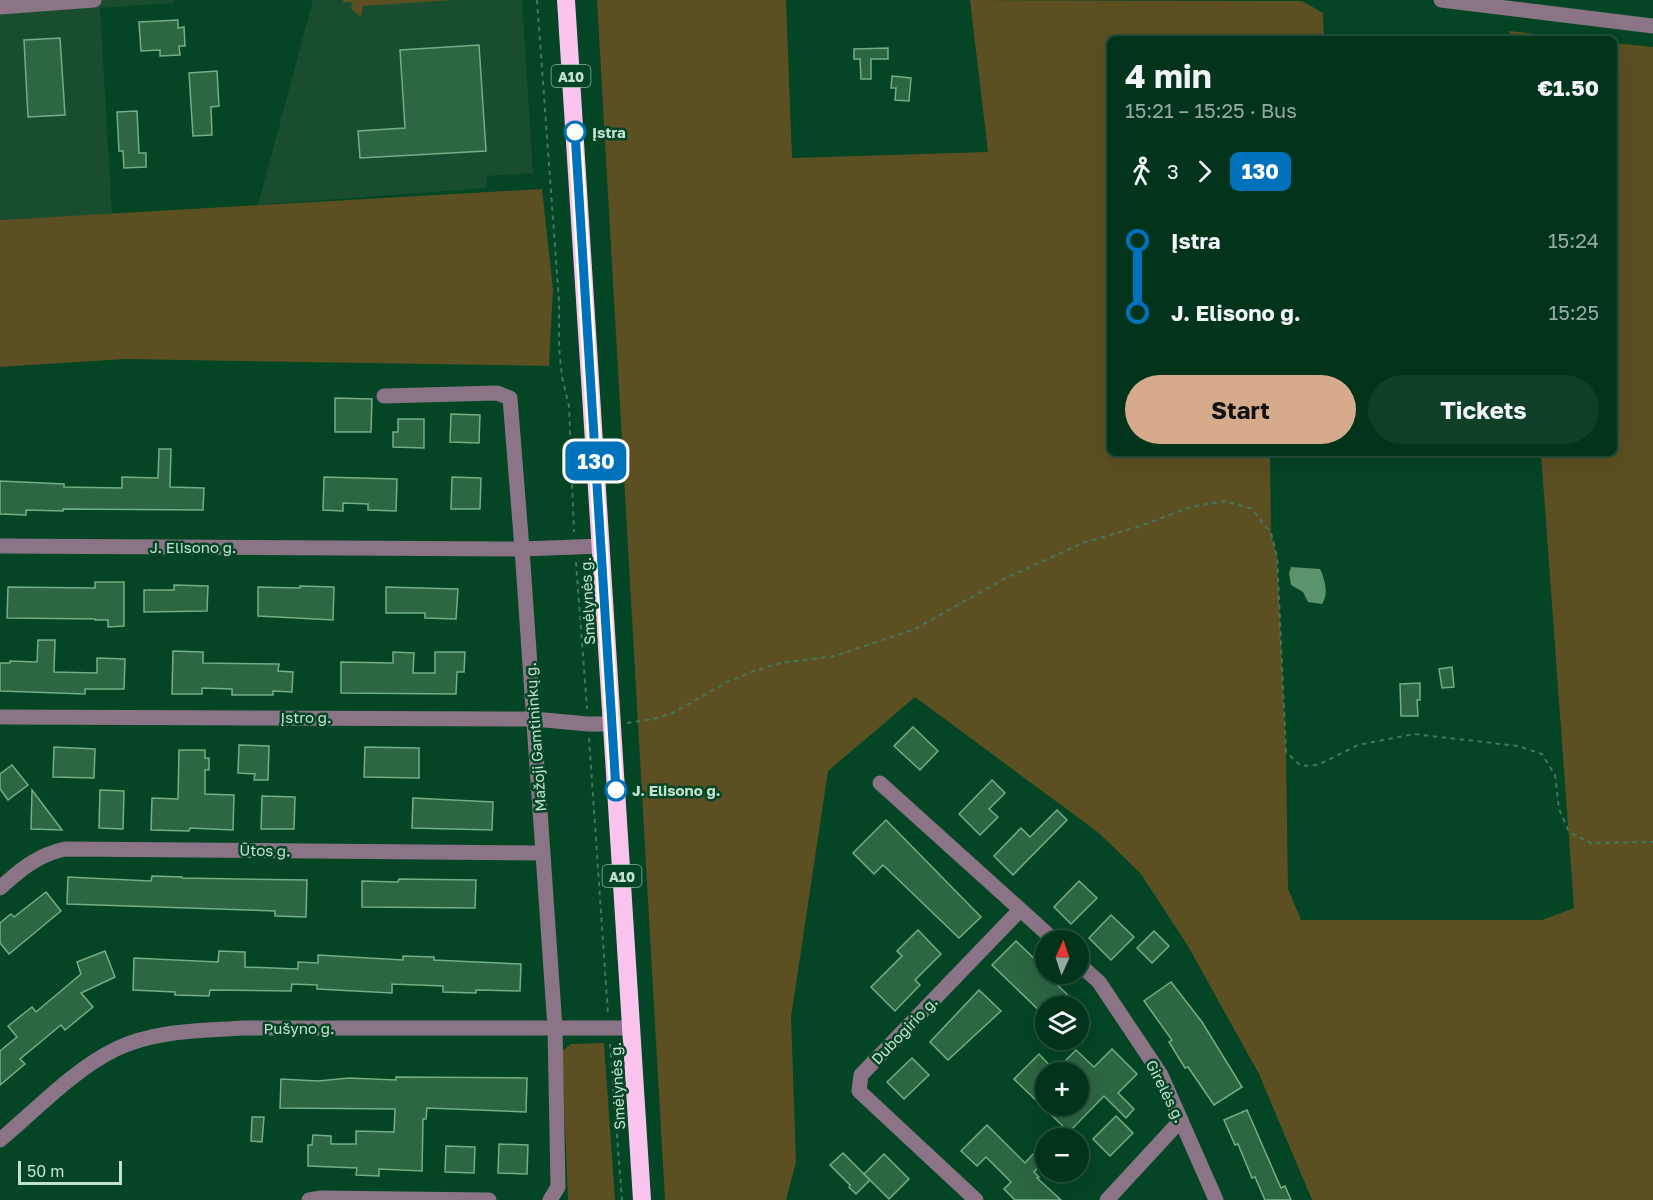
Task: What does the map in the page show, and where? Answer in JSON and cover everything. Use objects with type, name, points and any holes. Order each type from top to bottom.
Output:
[{"type":"highway","name":"Smėlynės g.","points":[[566,0],[642,1200]]},
{"type":"street","points":[[0,7],[94,0]]},
{"type":"street","points":[[1441,0],[1653,26]]},
{"type":"street","name":"Mažoji Gamtininkų g.","points":[[384,396],[497,393],[510,398],[555,1028],[558,1187],[550,1200]]},
{"type":"street","name":"J. Elisono g.","points":[[0,546],[522,549],[602,546]]},
{"type":"street","name":"Įstro g.","points":[[0,717],[534,719],[612,724]]},
{"type":"street","points":[[880,783],[1043,930]]},
{"type":"street","name":"Ūtos g.","points":[[0,888],[26,864],[50,852],[65,849],[542,853]]},
{"type":"street","name":"Dubogirio g.","points":[[976,1200],[859,1091],[861,1075],[1020,910]]},
{"type":"street","name":"Girelės g.","points":[[1089,973],[1099,982],[1161,1075],[1216,1200]]},
{"type":"street","name":"Pušyno g.","points":[[0,1140],[82,1070],[118,1048],[159,1036],[243,1028],[632,1028]]},
{"type":"street","points":[[1107,1200],[1181,1120]]},
{"type":"street","points":[[309,1200],[321,1197],[489,1200]]},
{"type":"path","points":[[537,0],[559,301],[559,347],[562,378],[569,406],[575,547],[622,1200]]},
{"type":"path","points":[[612,724],[632,723],[673,713],[727,682],[754,671],[781,663],[835,656],[915,629],[1006,578],[1083,543],[1137,527],[1191,507],[1225,501],[1252,509],[1271,533],[1277,556],[1286,752],[1301,766],[1318,765],[1358,745],[1414,734],[1518,746],[1542,754],[1556,775],[1559,809],[1569,832],[1591,843],[1653,842]]},
{"type":"shaded area","points":[[0,0],[173,0],[174,3],[100,8],[112,214],[0,220]]},
{"type":"shaded area","points":[[313,0],[522,0],[533,173],[487,176],[487,188],[258,205]]},
{"type":"shaded area","points":[[343,0],[454,0],[363,6],[361,17],[351,9],[352,2],[343,2]]},
{"type":"shaded area","points":[[597,0],[786,0],[792,158],[988,152],[970,0],[1302,1],[1323,13],[1324,36],[1107,36],[1107,456],[1270,456],[1271,533],[1277,556],[1286,752],[1288,889],[1301,920],[1542,920],[1574,908],[1541,456],[1617,456],[1617,43],[1653,47],[1653,1200],[1312,1200],[1259,1074],[1188,946],[1141,874],[1099,833],[915,697],[828,771],[791,1017],[796,1162],[786,1200],[665,1200]]},
{"type":"shaded area","points":[[1509,31],[1555,36],[1510,36]]},
{"type":"shaded area","points":[[542,189],[553,289],[549,366],[125,359],[0,367],[0,220]]},
{"type":"shaded area","points":[[1291,567],[1320,569],[1326,587],[1322,604],[1308,602],[1303,592],[1291,585],[1289,573]]},
{"type":"shaded area","points":[[604,1043],[615,1200],[568,1200],[562,1051],[571,1044]]},
{"type":"building","points":[[178,20],[178,28],[184,27],[185,46],[179,46],[180,55],[160,56],[160,50],[141,51],[139,22]]},
{"type":"building","points":[[60,38],[65,115],[28,117],[24,40]]},
{"type":"building","points":[[479,45],[486,151],[360,158],[358,131],[405,128],[400,50]]},
{"type":"building","points":[[888,48],[888,59],[871,59],[871,79],[861,79],[860,59],[854,59],[854,49]]},
{"type":"building","points":[[217,71],[219,106],[211,107],[212,135],[193,136],[189,73]]},
{"type":"building","points":[[892,76],[911,78],[909,101],[895,100],[896,88],[891,88]]},
{"type":"building","points":[[137,111],[139,153],[146,153],[146,167],[124,168],[123,151],[119,151],[117,112]]},
{"type":"building","points":[[335,398],[372,399],[371,432],[335,432]]},
{"type":"building","points":[[451,414],[480,415],[479,443],[450,442]]},
{"type":"building","points":[[398,419],[424,419],[424,448],[393,447],[393,432],[398,432]]},
{"type":"building","points":[[159,449],[171,449],[170,487],[204,488],[203,510],[63,509],[63,511],[26,510],[26,515],[0,514],[0,481],[64,484],[64,487],[122,488],[122,477],[158,478]]},
{"type":"building","points":[[324,477],[397,479],[396,511],[368,510],[368,504],[343,503],[343,511],[323,510]]},
{"type":"building","points":[[452,477],[481,478],[480,509],[451,509]]},
{"type":"building","points":[[95,582],[124,582],[124,626],[108,627],[108,620],[95,619],[7,618],[8,587],[95,588]]},
{"type":"building","points":[[174,585],[208,586],[207,611],[144,612],[144,590],[174,590]]},
{"type":"building","points":[[300,586],[334,587],[333,620],[258,616],[258,587],[300,588]]},
{"type":"building","points":[[386,587],[458,589],[456,619],[425,618],[425,613],[386,613]]},
{"type":"building","points":[[38,640],[55,640],[54,672],[97,673],[97,658],[125,659],[124,689],[85,689],[85,694],[0,691],[0,663],[37,662]]},
{"type":"building","points":[[173,651],[203,652],[203,663],[279,664],[278,671],[293,672],[292,692],[273,691],[273,695],[232,695],[232,689],[202,688],[202,694],[172,694]]},
{"type":"building","points":[[393,652],[414,653],[413,673],[435,673],[435,652],[465,652],[464,672],[457,672],[456,694],[341,693],[341,662],[393,663]]},
{"type":"building","points":[[1452,667],[1454,687],[1442,688],[1439,669]]},
{"type":"building","points":[[1420,683],[1420,700],[1417,700],[1418,716],[1401,716],[1400,684]]},
{"type":"building","points":[[913,727],[938,751],[920,770],[894,746]]},
{"type":"building","points":[[239,745],[269,746],[268,780],[254,780],[255,774],[238,773]]},
{"type":"building","points":[[54,747],[95,749],[94,778],[53,777]]},
{"type":"building","points":[[365,747],[419,748],[419,778],[364,777]]},
{"type":"building","points":[[179,750],[205,750],[205,758],[209,758],[209,770],[205,770],[205,794],[234,795],[233,830],[190,828],[189,831],[151,830],[152,798],[178,799]]},
{"type":"building","points":[[12,765],[28,785],[8,800],[0,789],[0,774]]},
{"type":"building","points":[[992,780],[1005,793],[989,809],[998,817],[980,835],[959,814]]},
{"type":"building","points":[[32,790],[62,830],[31,829]]},
{"type":"building","points":[[100,790],[124,791],[123,829],[99,828]]},
{"type":"building","points":[[262,796],[295,797],[294,829],[261,829]]},
{"type":"building","points":[[413,798],[493,802],[492,830],[412,828]]},
{"type":"building","points":[[1057,810],[1067,820],[1013,875],[994,856],[1021,828],[1030,837]]},
{"type":"building","points":[[886,820],[981,917],[959,938],[883,865],[874,874],[853,853]]},
{"type":"building","points":[[152,876],[307,880],[306,917],[275,916],[275,911],[67,904],[68,877],[151,881]]},
{"type":"building","points":[[399,879],[476,880],[475,908],[362,907],[362,881],[398,882]]},
{"type":"building","points":[[1079,881],[1097,898],[1071,924],[1054,907]]},
{"type":"building","points":[[46,892],[61,911],[9,954],[0,943],[0,923],[11,914],[14,917]]},
{"type":"building","points":[[1111,915],[1134,937],[1111,960],[1089,938]]},
{"type":"building","points":[[918,930],[941,954],[915,980],[920,985],[895,1011],[871,987],[902,956],[897,951]]},
{"type":"building","points":[[1154,931],[1169,946],[1152,963],[1137,948]]},
{"type":"building","points":[[1016,941],[1035,959],[1035,984],[1056,984],[1069,996],[1035,996],[1035,1006],[992,965]]},
{"type":"building","points":[[105,951],[115,977],[81,993],[93,1007],[65,1030],[61,1025],[20,1059],[25,1064],[0,1085],[0,1051],[17,1037],[8,1026],[32,1007],[36,1012],[81,974],[77,962]]},
{"type":"building","points":[[219,951],[245,952],[245,967],[298,969],[298,962],[318,963],[318,955],[403,960],[403,956],[434,957],[434,960],[521,964],[520,991],[443,992],[443,986],[392,984],[392,993],[317,989],[317,985],[292,984],[291,991],[210,990],[209,996],[133,990],[134,958],[218,962]]},
{"type":"building","points":[[1171,982],[1202,1022],[1242,1087],[1214,1105],[1188,1067],[1185,1068],[1169,1042],[1172,1040],[1144,1001]]},
{"type":"building","points":[[979,990],[1001,1011],[948,1060],[930,1042]]},
{"type":"building","points":[[1112,1049],[1137,1074],[1118,1093],[1134,1109],[1126,1118],[1104,1096],[1089,1111],[1089,1062],[1094,1067]]},
{"type":"building","points":[[1076,1050],[1089,1062],[1064,1062]]},
{"type":"building","points":[[1039,1054],[1047,1062],[1035,1062],[1035,1099],[1014,1079]]},
{"type":"building","points":[[912,1058],[929,1075],[904,1099],[887,1082]]},
{"type":"building","points":[[396,1077],[527,1078],[526,1112],[427,1108],[426,1119],[423,1119],[422,1171],[379,1169],[379,1176],[356,1175],[357,1168],[308,1166],[308,1145],[312,1145],[313,1135],[331,1136],[331,1144],[356,1144],[356,1131],[394,1132],[395,1109],[280,1108],[281,1079],[396,1080]]},
{"type":"building","points":[[1247,1110],[1281,1188],[1285,1186],[1291,1200],[1265,1200],[1255,1177],[1252,1178],[1238,1144],[1235,1145],[1224,1120]]},
{"type":"building","points":[[1052,1116],[1085,1116],[1073,1128],[1065,1128]]},
{"type":"building","points":[[1116,1116],[1133,1133],[1110,1156],[1093,1139]]},
{"type":"building","points":[[252,1117],[264,1117],[262,1142],[251,1141]]},
{"type":"building","points":[[987,1125],[1025,1163],[1033,1154],[1035,1156],[1035,1182],[1041,1182],[1061,1200],[1015,1200],[1004,1189],[1011,1182],[986,1157],[977,1166],[961,1151]]},
{"type":"building","points":[[499,1144],[528,1145],[527,1174],[498,1173]]},
{"type":"building","points":[[446,1146],[475,1147],[474,1173],[445,1172]]},
{"type":"building","points":[[843,1153],[870,1180],[856,1194],[830,1165]]},
{"type":"building","points":[[884,1154],[909,1179],[889,1199],[864,1174]]},
{"type":"bus line","name":"130","points":[[575,132],[616,790]]},
{"type":"place","name":"Įstra","points":[[575,132]]},
{"type":"place","name":"J. Elisono g.","points":[[616,790]]}]
